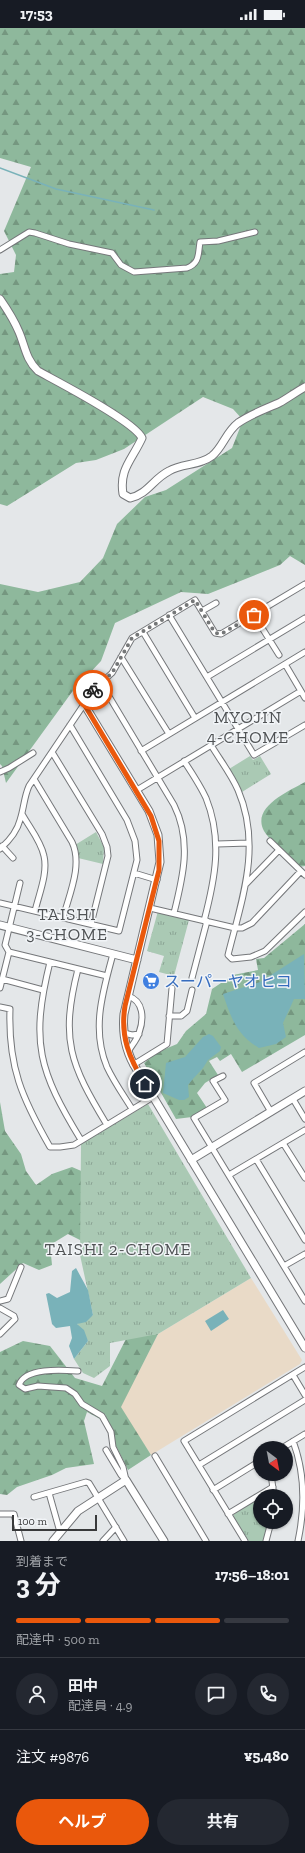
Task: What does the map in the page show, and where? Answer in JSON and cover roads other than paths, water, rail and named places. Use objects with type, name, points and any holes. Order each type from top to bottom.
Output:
[{"type":"street","points":[[0,250],[29,232],[69,244],[112,253],[121,265],[134,272],[187,268],[194,266],[197,261],[200,242],[218,241],[255,232]]},
{"type":"street","points":[[0,299],[19,331],[26,354],[32,366],[38,371],[119,418],[140,433],[142,438],[124,468],[122,476],[123,494],[130,498],[143,494],[160,476],[170,470],[184,465],[201,462],[212,456],[236,424],[251,415],[281,402],[305,387]]},
{"type":"street","points":[[13,858],[1,848],[16,831],[22,814],[26,793],[95,688],[112,673],[132,638],[195,600],[215,633],[221,634],[305,584]]},
{"type":"street","points":[[202,611],[216,603]]},
{"type":"street","points":[[254,615],[279,655]]},
{"type":"street","points":[[169,616],[254,755],[305,725]]},
{"type":"street","points":[[207,677],[305,618]]},
{"type":"street","points":[[143,632],[195,718]]},
{"type":"street","points":[[142,751],[305,652]]},
{"type":"street","points":[[121,657],[169,734]]},
{"type":"street","points":[[285,664],[305,698]]},
{"type":"street","points":[[101,683],[177,811],[184,837],[184,871],[174,914]]},
{"type":"street","points":[[137,790],[301,691]]},
{"type":"street","points":[[84,704],[137,790],[151,816],[158,835],[160,855],[157,880],[124,1014],[124,1033],[128,1052],[133,1064],[305,1348]]},
{"type":"street","points":[[0,902],[119,931],[134,873],[137,853],[132,831],[70,725]]},
{"type":"street","points":[[212,745],[233,780],[240,796],[247,819],[249,843],[246,884],[228,955],[232,959],[251,957],[262,953],[269,948],[305,912]]},
{"type":"street","points":[[52,752],[102,834],[107,847],[107,861],[91,924]]},
{"type":"street","points":[[0,772],[33,753]]},
{"type":"street","points":[[184,761],[201,789],[208,805],[217,844],[214,882],[192,978]]},
{"type":"street","points":[[34,779],[72,842],[75,851],[76,867],[63,918]]},
{"type":"street","points":[[22,814],[40,845],[44,856],[45,869],[35,911]]},
{"type":"street","points":[[150,908],[235,928],[242,928],[252,923],[303,873],[270,841]]},
{"type":"street","points":[[217,844],[249,843]]},
{"type":"street","points":[[246,884],[279,850]]},
{"type":"street","points":[[134,873],[157,880]]},
{"type":"street","points":[[0,988],[9,952],[5,944],[20,883]]},
{"type":"street","points":[[0,925],[137,960]]},
{"type":"street","points":[[9,952],[107,976]]},
{"type":"street","points":[[113,954],[98,1017],[101,1048],[110,1072],[132,1109]]},
{"type":"street","points":[[50,962],[43,990],[39,1022],[39,1037],[43,1061],[48,1080],[57,1099],[81,1140]]},
{"type":"street","points":[[78,969],[69,1012],[71,1050],[83,1086],[107,1125]]},
{"type":"street","points":[[2,979],[43,990]]},
{"type":"street","points":[[133,1064],[167,1044],[172,988]]},
{"type":"street","points":[[169,1016],[181,1016],[187,1012],[192,990]]},
{"type":"street","points":[[128,996],[134,998],[141,1006],[139,1034],[128,1052]]},
{"type":"street","points":[[0,1007],[10,1009],[11,1048],[20,1087],[29,1109],[50,1147],[69,1146],[153,1097]]},
{"type":"street","points":[[124,1033],[132,1035],[139,1034]]},
{"type":"street","points":[[271,1112],[254,1083],[305,1052]]},
{"type":"street","points":[[223,1076],[213,1081],[225,1100],[194,1118],[305,1301]]},
{"type":"street","points":[[191,1160],[305,1091]]},
{"type":"street","points":[[293,1099],[305,1119]]},
{"type":"street","points":[[229,1176],[305,1130]]},
{"type":"street","points":[[283,1143],[305,1178]]},
{"type":"street","points":[[256,1159],[305,1240]]},
{"type":"street","points":[[284,1266],[305,1254]]},
{"type":"street","points":[[0,1301],[8,1298],[21,1268]]},
{"type":"street","points":[[0,1308],[14,1316],[15,1319],[0,1334]]},
{"type":"street","points":[[245,1541],[184,1441],[305,1367]]},
{"type":"street","points":[[78,1371],[45,1370],[29,1376],[20,1382],[19,1385],[25,1389],[38,1386],[66,1388],[75,1394],[82,1404],[102,1416],[110,1432],[113,1447],[123,1467],[126,1480]]},
{"type":"street","points":[[293,1375],[305,1395]]},
{"type":"street","points":[[199,1465],[305,1400]]},
{"type":"street","points":[[298,1541],[303,1508],[304,1487],[301,1467],[293,1441],[305,1434]]},
{"type":"street","points":[[106,1450],[164,1541]]},
{"type":"street","points":[[155,1456],[206,1541]]},
{"type":"street","points":[[213,1490],[253,1465]]},
{"type":"street","points":[[53,1541],[78,1511],[126,1480]]},
{"type":"street","points":[[228,1514],[273,1487],[272,1481]]},
{"type":"street","points":[[34,1497],[86,1482],[89,1483],[124,1541]]},
{"type":"street","points":[[49,1493],[60,1532]]},
{"type":"street","points":[[0,1514],[14,1514],[21,1541]]},
{"type":"street","points":[[103,1541],[116,1527]]},
{"type":"street","points":[[266,1541],[269,1529]]},
{"type":"water","points":[[304,954],[305,999],[294,999],[283,1023],[286,1037],[276,1044],[259,1048],[251,1043],[240,1032],[232,1018],[223,994],[260,982]]},
{"type":"water","points":[[209,1034],[213,1036],[221,1047],[220,1051],[208,1060],[188,1085],[189,1097],[184,1100],[179,1100],[163,1093],[166,1063],[185,1057],[203,1037]]},
{"type":"water","points":[[76,1268],[88,1290],[93,1315],[86,1322],[77,1324],[84,1330],[88,1341],[74,1359],[69,1346],[72,1338],[70,1326],[56,1328],[52,1324],[46,1294],[49,1293],[57,1298],[70,1292],[72,1271]]},
{"type":"water","points":[[223,1310],[229,1319],[211,1331],[205,1321]]},
{"type":"waterway","points":[[0,168],[56,189],[154,210]]},
{"type":"place","name":"スーパーヤオヒコ","points":[[151,981]]},
{"type":"district","name":"MYOJIN 4-CHOME","points":[[248,727]]},
{"type":"district","name":"TAISHI 3-CHOME","points":[[67,924]]},
{"type":"district","name":"TAISHI 2-CHOME","points":[[118,1249]]}]
